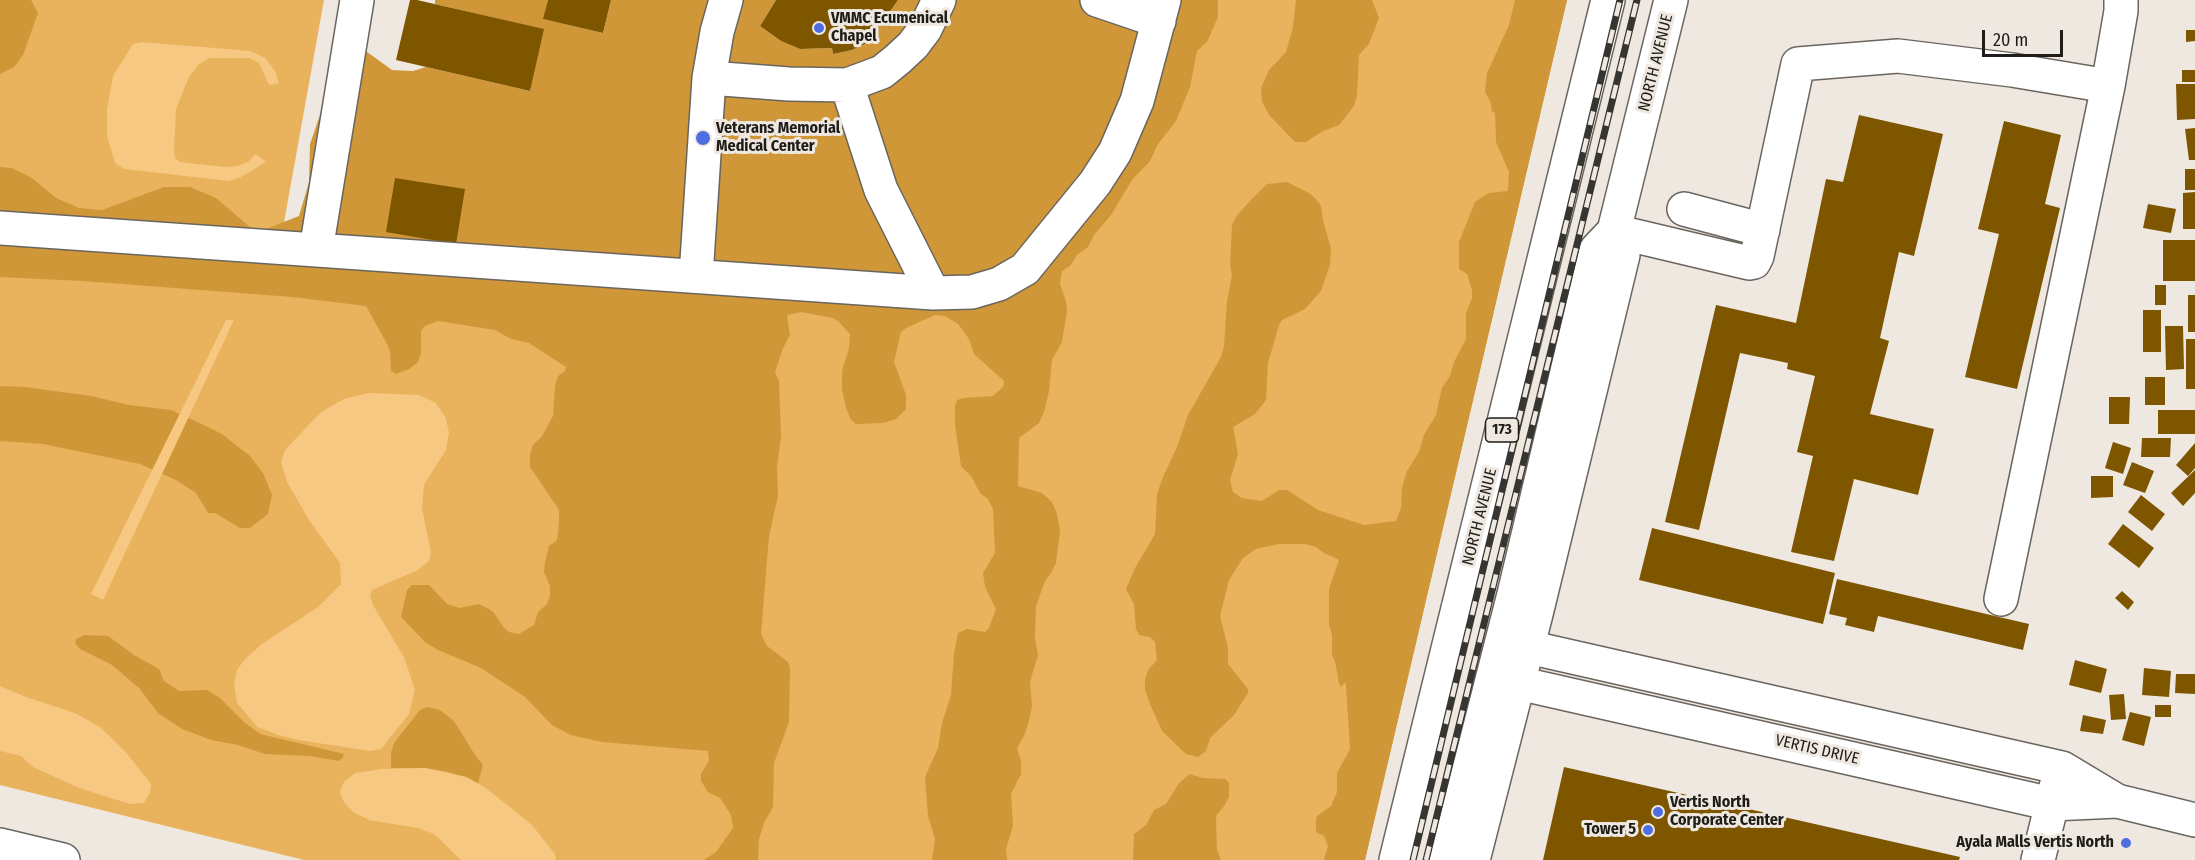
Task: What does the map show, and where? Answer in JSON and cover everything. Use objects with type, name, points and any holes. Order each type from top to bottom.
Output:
[{"type":"main road","points":[[316,250],[357,0]]},
{"type":"main road","points":[[696,276],[709,78],[717,32],[726,0]]},
{"type":"main road","points":[[709,78],[789,84],[847,85],[882,72],[914,45],[925,29],[939,0]]},
{"type":"main road","points":[[0,228],[933,293],[972,291],[999,284],[1025,269],[1095,183],[1115,152],[1137,101],[1162,10],[1097,0]]},
{"type":"main road","name":"NORTH AVENUE","points":[[1396,860],[1608,0]]},
{"type":"main road","name":"NORTH AVENUE","points":[[1446,860],[1514,594],[1596,250],[1614,231],[1671,0]]},
{"type":"main road","points":[[2001,599],[2108,86],[2121,0]]},
{"type":"main road","points":[[1614,231],[1749,263],[1754,261],[1757,256],[1798,64],[1898,56],[2012,70],[2108,86]]},
{"type":"main road","points":[[847,85],[881,190],[933,293]]},
{"type":"main road","points":[[1684,209],[1762,230]]},
{"type":"main road","name":"NORTH AVENUE","points":[[1473,860],[1528,647],[1623,255],[1614,231]]},
{"type":"main road","points":[[1514,594],[1528,647]]},
{"type":"main road","name":"VERTIS DRIVE","points":[[1528,647],[2062,768],[2117,801]]},
{"type":"main road","points":[[1486,703],[1518,683]]},
{"type":"main road","name":"VERTIS DRIVE","points":[[1518,683],[2052,804],[2117,801],[2195,819]]},
{"type":"main road","points":[[2038,860],[2062,768]]},
{"type":"main road","points":[[15,852],[63,860]]},
{"type":"shaded area","points":[[0,0],[324,0],[281,239],[1152,0],[1567,0],[1365,860],[304,860],[0,785]]},
{"type":"shaded area","points":[[0,0],[31,0],[38,13],[23,55],[14,67],[0,74]]},
{"type":"shaded area","points":[[435,0],[548,0],[544,19],[603,33],[611,0],[776,0],[760,26],[781,41],[800,49],[832,48],[833,54],[852,50],[867,43],[866,35],[882,23],[898,0],[1218,0],[1218,17],[1207,42],[1197,51],[1190,87],[1176,121],[1158,144],[1150,161],[1132,180],[1088,247],[1062,271],[1060,284],[1067,311],[1062,342],[1052,360],[1045,409],[1039,423],[1019,438],[1018,486],[1042,493],[1052,502],[1060,531],[1056,563],[1045,581],[1036,606],[1035,638],[1038,655],[1030,682],[1032,707],[1025,734],[1017,748],[1021,761],[1021,774],[1011,794],[1013,826],[1006,849],[1007,860],[932,860],[935,839],[928,816],[925,777],[938,748],[942,723],[951,695],[958,633],[967,629],[985,632],[989,628],[996,609],[985,587],[983,573],[995,553],[993,509],[988,499],[980,493],[971,476],[961,466],[955,425],[955,406],[957,400],[964,398],[993,396],[1003,387],[1004,381],[974,354],[969,339],[958,324],[945,316],[935,315],[901,332],[894,362],[906,395],[906,409],[896,419],[883,423],[856,424],[851,420],[846,408],[842,389],[842,371],[849,348],[850,334],[833,318],[801,312],[787,315],[790,335],[775,372],[779,381],[781,437],[777,467],[778,496],[769,536],[761,634],[767,646],[788,662],[790,668],[789,722],[774,763],[773,807],[764,823],[759,839],[758,860],[704,860],[716,852],[733,828],[731,815],[720,798],[708,792],[701,781],[701,774],[709,761],[708,751],[602,742],[571,735],[552,725],[525,697],[481,668],[426,643],[401,617],[407,590],[412,585],[429,585],[447,604],[460,608],[479,604],[489,609],[509,632],[519,634],[534,625],[538,612],[547,604],[550,596],[550,586],[544,572],[545,562],[549,546],[557,540],[559,510],[530,467],[530,454],[533,445],[542,436],[553,416],[555,386],[558,376],[565,371],[566,367],[529,343],[511,339],[495,330],[438,321],[425,326],[421,331],[421,353],[418,362],[409,369],[396,374],[391,371],[390,351],[387,344],[366,306],[292,297],[0,277],[0,167],[12,168],[32,178],[56,198],[79,208],[102,210],[164,187],[190,187],[216,198],[251,228],[261,231],[299,216],[309,182],[310,144],[321,112],[328,94],[363,49],[392,70],[413,71],[426,67],[530,91],[541,29],[435,4]]},
{"type":"shaded area","points":[[1296,0],[1372,0],[1379,18],[1369,44],[1359,55],[1357,95],[1354,106],[1339,125],[1323,131],[1306,142],[1295,142],[1269,115],[1262,101],[1261,88],[1269,70],[1286,52],[1293,27]]},
{"type":"shaded area","points":[[1515,0],[1567,0],[1365,860],[1324,860],[1328,846],[1324,836],[1316,832],[1316,820],[1317,816],[1331,806],[1337,792],[1337,773],[1350,749],[1346,686],[1345,682],[1341,687],[1339,683],[1332,655],[1332,635],[1329,624],[1329,589],[1339,560],[1316,547],[1305,544],[1279,544],[1256,549],[1243,558],[1229,580],[1220,616],[1228,648],[1228,664],[1248,689],[1248,693],[1234,715],[1210,738],[1206,751],[1198,757],[1186,754],[1162,731],[1150,704],[1145,690],[1145,680],[1148,670],[1157,660],[1155,642],[1150,637],[1139,635],[1136,629],[1134,604],[1126,589],[1135,568],[1155,534],[1157,494],[1188,415],[1221,357],[1232,275],[1230,265],[1232,225],[1236,217],[1267,184],[1287,182],[1315,198],[1321,206],[1331,249],[1330,265],[1321,291],[1305,309],[1282,320],[1279,325],[1268,363],[1266,400],[1255,414],[1233,427],[1238,454],[1230,480],[1233,492],[1242,498],[1262,501],[1279,490],[1287,490],[1318,510],[1364,525],[1396,521],[1401,508],[1402,488],[1407,471],[1419,452],[1424,435],[1436,415],[1442,388],[1450,376],[1454,362],[1466,339],[1466,313],[1472,298],[1472,290],[1467,274],[1459,269],[1459,242],[1475,202],[1489,193],[1508,191],[1509,172],[1496,142],[1495,113],[1492,111],[1485,92],[1487,73],[1509,25]]},
{"type":"shaded area","points":[[141,42],[251,51],[265,58],[275,71],[279,83],[269,85],[259,63],[249,58],[210,58],[199,64],[189,77],[176,109],[174,150],[175,158],[180,162],[225,167],[237,166],[248,162],[256,154],[266,162],[241,177],[229,181],[124,169],[115,163],[107,136],[107,109],[113,76],[133,44]]},
{"type":"shaded area","points":[[226,320],[234,320],[103,600],[91,594]]},
{"type":"shaded area","points":[[0,386],[91,396],[129,405],[171,410],[204,425],[222,434],[250,456],[263,473],[272,495],[268,514],[250,528],[240,528],[215,513],[208,513],[196,493],[176,480],[140,464],[43,444],[0,441]]},
{"type":"shaded area","points":[[369,393],[419,395],[436,403],[446,418],[449,433],[446,450],[424,485],[422,508],[431,553],[429,561],[418,570],[372,590],[370,595],[373,605],[404,657],[415,690],[409,714],[381,749],[370,751],[298,740],[257,727],[237,703],[234,683],[237,670],[245,659],[262,644],[318,607],[341,584],[340,563],[309,520],[287,482],[281,462],[285,450],[321,412],[344,399]]},
{"type":"shaded area","points":[[85,635],[108,636],[134,655],[159,669],[164,681],[179,691],[207,690],[219,697],[244,722],[260,734],[344,754],[343,757],[339,761],[310,756],[265,754],[238,745],[211,740],[182,729],[159,714],[139,688],[112,665],[80,649],[75,643],[76,639]]},
{"type":"shaded area","points":[[0,686],[75,713],[100,727],[125,751],[151,784],[150,793],[144,803],[130,804],[79,788],[33,767],[21,756],[0,751]]},
{"type":"shaded area","points":[[428,707],[440,710],[454,721],[483,765],[478,783],[444,771],[425,768],[391,768],[394,743],[420,710]]},
{"type":"shaded area","points":[[425,768],[466,777],[486,788],[532,825],[555,854],[556,860],[461,860],[434,834],[418,828],[369,820],[353,812],[344,802],[340,792],[344,782],[355,773],[382,769]]},
{"type":"shaded area","points":[[1190,774],[1202,778],[1225,779],[1229,783],[1229,797],[1216,816],[1217,850],[1221,860],[1133,860],[1134,834],[1146,825],[1154,810],[1166,804],[1179,783]]},
{"type":"building","points":[[410,0],[544,29],[530,91],[396,60]]},
{"type":"building","points":[[548,0],[611,0],[603,33],[543,19]]},
{"type":"building","name":"VMMC Ecumenical Chapel","points":[[776,0],[898,0],[882,23],[866,35],[867,43],[852,50],[833,54],[832,48],[800,49],[781,41],[760,26]]},
{"type":"building","points":[[2186,30],[2195,30],[2195,41],[2186,42]]},
{"type":"building","points":[[2182,70],[2195,70],[2195,82],[2182,82]]},
{"type":"building","points":[[2176,84],[2195,84],[2195,119],[2177,120]]},
{"type":"building","points":[[1859,115],[1943,134],[1914,256],[1899,252],[1880,338],[1889,341],[1870,414],[1934,429],[1918,495],[1854,479],[1834,561],[1791,552],[1813,456],[1797,452],[1815,376],[1787,369],[1788,363],[1740,353],[1699,530],[1665,522],[1716,305],[1796,323],[1826,179],[1843,182]]},
{"type":"building","points":[[2004,121],[2061,135],[2045,204],[2060,208],[2017,389],[1965,377],[1999,234],[1978,229]]},
{"type":"building","points":[[2195,128],[2195,160],[2189,160],[2185,129]]},
{"type":"building","points":[[2185,169],[2195,169],[2195,190],[2185,190]]},
{"type":"building","points":[[395,178],[465,189],[456,244],[386,232]]},
{"type":"building","points":[[2195,192],[2195,229],[2183,229],[2183,193]]},
{"type":"building","points":[[2148,204],[2176,209],[2171,233],[2143,228]]},
{"type":"building","points":[[2163,240],[2195,240],[2195,281],[2163,281]]},
{"type":"building","points":[[2155,285],[2166,285],[2166,305],[2155,305]]},
{"type":"building","points":[[2188,295],[2195,295],[2195,332],[2188,332]]},
{"type":"building","points":[[2143,310],[2161,310],[2161,352],[2143,352]]},
{"type":"building","points":[[2165,326],[2183,326],[2184,369],[2166,370]]},
{"type":"building","points":[[2186,339],[2195,339],[2195,389],[2186,389]]},
{"type":"building","points":[[2145,377],[2165,377],[2165,405],[2145,405]]},
{"type":"building","points":[[2109,397],[2130,397],[2129,424],[2109,424]]},
{"type":"building","points":[[2158,410],[2195,410],[2195,434],[2158,434]]},
{"type":"building","points":[[2142,438],[2171,438],[2170,457],[2141,457]]},
{"type":"building","points":[[2113,442],[2131,448],[2123,474],[2105,468]]},
{"type":"building","points":[[2195,443],[2195,468],[2188,476],[2176,465]]},
{"type":"building","points":[[2132,462],[2154,471],[2145,493],[2123,485]]},
{"type":"building","points":[[2195,470],[2195,493],[2183,506],[2171,493]]},
{"type":"building","points":[[2091,476],[2113,476],[2113,497],[2091,498]]},
{"type":"building","points":[[2141,495],[2165,514],[2152,531],[2128,512]]},
{"type":"building","points":[[2123,524],[2154,548],[2139,568],[2108,544]]},
{"type":"building","points":[[1652,528],[1835,573],[1823,624],[1639,580]]},
{"type":"building","points":[[1837,579],[2029,624],[2023,650],[1878,616],[1874,632],[1845,625],[1847,618],[1829,614]]},
{"type":"building","points":[[2122,591],[2134,602],[2128,610],[2115,598]]},
{"type":"building","points":[[2075,660],[2107,669],[2101,693],[2069,685]]},
{"type":"building","points":[[2144,668],[2171,671],[2169,697],[2142,695]]},
{"type":"building","points":[[2176,674],[2195,674],[2195,694],[2175,693]]},
{"type":"building","points":[[2124,694],[2126,719],[2111,720],[2109,695]]},
{"type":"building","points":[[2155,705],[2171,705],[2171,717],[2155,717]]},
{"type":"building","points":[[2130,712],[2151,717],[2144,746],[2122,740]]},
{"type":"building","points":[[2083,715],[2106,720],[2103,734],[2080,731]]},
{"type":"building","name":"Vertis North Corporate Center","points":[[1564,767],[1960,857],[1959,860],[1543,860]]},
{"type":"railway","points":[[1413,860],[1620,0]]},
{"type":"railway","points":[[1426,860],[1637,0]]},
{"type":"place","name":"VMMC Ecumenical Chapel","points":[[819,28]]},
{"type":"place","name":"Veterans Memorial Medical Center","points":[[703,138]]},
{"type":"place","name":"Vertis North Corporate Center","points":[[1658,812]]},
{"type":"place","name":"Tower 5","points":[[1648,830]]},
{"type":"place","name":"Ayala Malls Vertis North","points":[[2126,843]]}]
